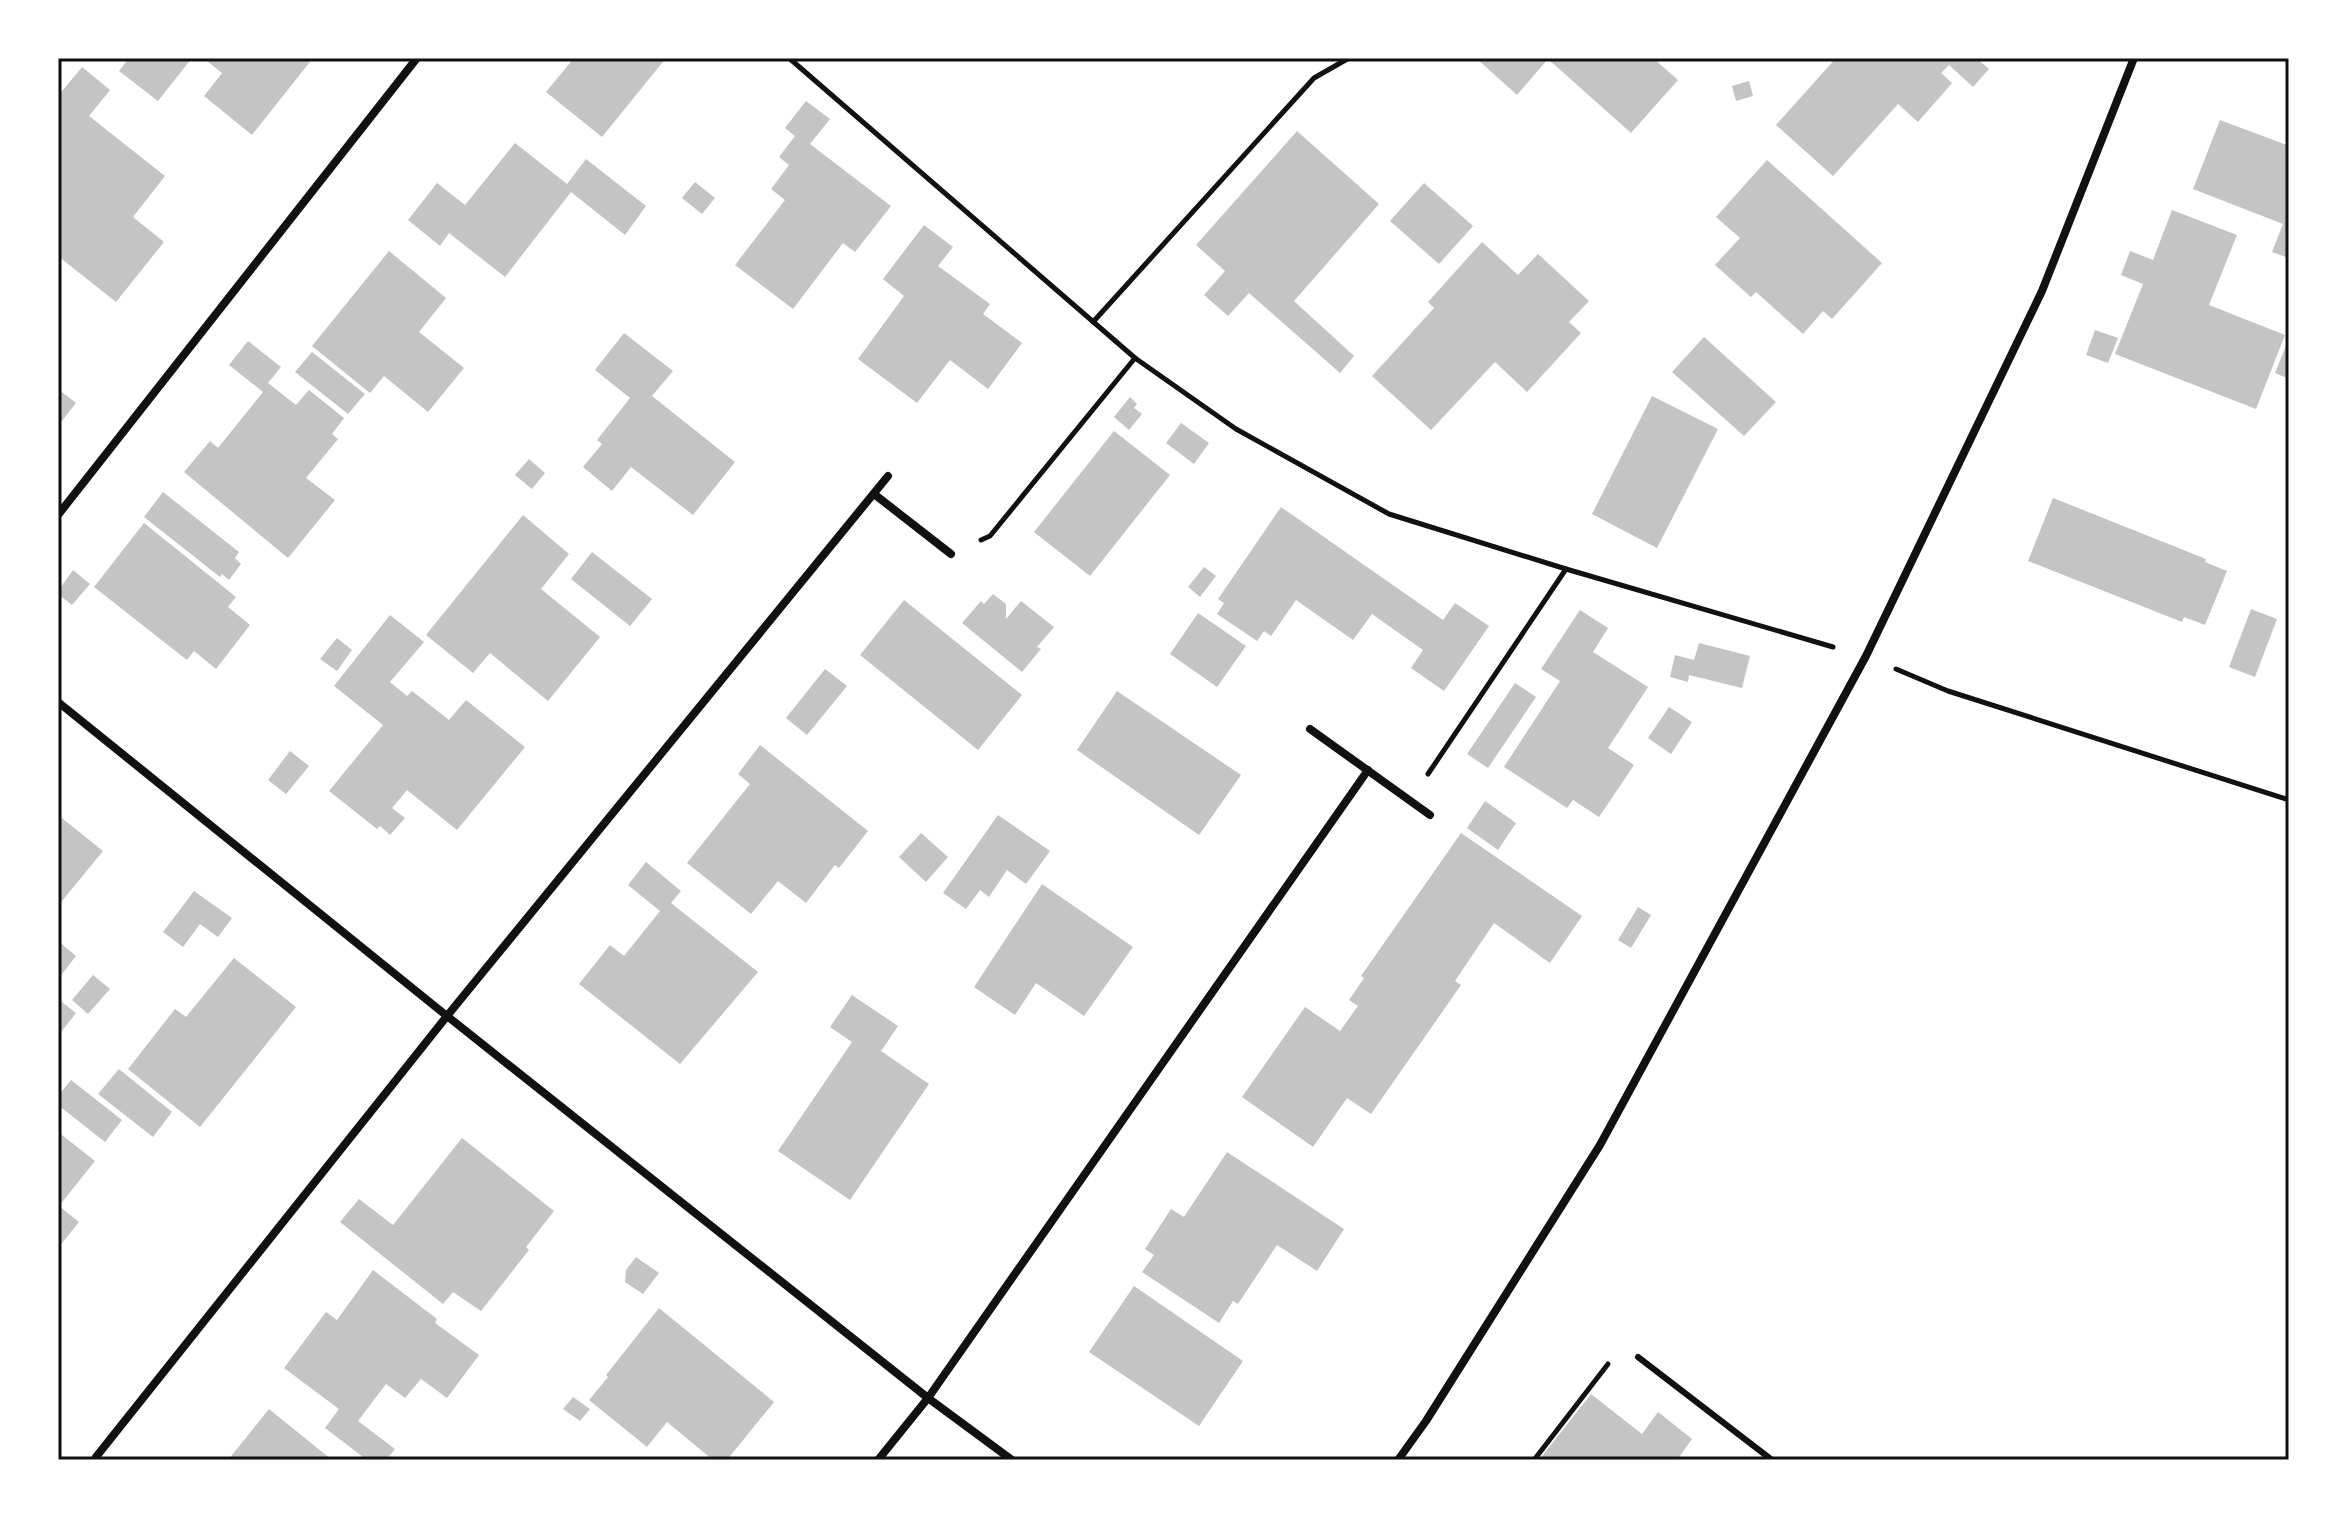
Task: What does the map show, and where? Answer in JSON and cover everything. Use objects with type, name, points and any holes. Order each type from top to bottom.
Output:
[{"type":"street","points":[[58,515],[417,58]]},
{"type":"street","points":[[1398,1460],[1426,1421],[1600,1145],[1866,656],[2042,291],[2134,58]]},
{"type":"street","points":[[96,1457],[447,1016],[888,476]]},
{"type":"street","points":[[874,494],[951,554]]},
{"type":"street","points":[[58,702],[447,1016],[928,1398],[1012,1460]]},
{"type":"street","points":[[1310,729],[1430,815]]},
{"type":"street","points":[[878,1460],[928,1398],[1368,770]]},
{"type":"lane","points":[[1638,1357],[1772,1460]]},
{"type":"path","points":[[789,58],[1135,358],[1236,429],[1389,514],[1866,656],[1948,691],[2289,800]]},
{"type":"path","points":[[1093,322],[1314,78],[1349,58]]},
{"type":"path","points":[[951,554],[990,536],[1135,358]]},
{"type":"path","points":[[1410,800],[1566,569]]},
{"type":"path","points":[[1534,1460],[1617,1352],[1638,1357]]},
{"type":"building","points":[[129,58],[192,58],[158,101],[119,71]]},
{"type":"building","points":[[203,58],[313,58],[252,135],[204,96],[222,73]]},
{"type":"building","points":[[574,58],[666,58],[602,137],[546,92]]},
{"type":"building","points":[[1476,58],[1653,58],[1678,80],[1631,133],[1548,59],[1517,95]]},
{"type":"building","points":[[1836,58],[1976,58],[1989,69],[1973,87],[1949,65],[1941,73],[1952,83],[1918,122],[1898,104],[1833,176],[1776,125]]},
{"type":"building","points":[[82,67],[110,90],[89,116],[165,176],[133,217],[164,242],[116,302],[58,256],[58,96]]},
{"type":"building","points":[[1749,81],[1753,96],[1736,101],[1732,86]]},
{"type":"building","points":[[806,101],[830,119],[810,144],[891,206],[855,252],[843,243],[793,309],[735,265],[785,200],[771,189],[789,165],[779,157],[795,136],[785,128]]},
{"type":"building","points":[[2220,120],[2289,146],[2289,258],[2272,252],[2283,224],[2193,189]]},
{"type":"building","points":[[1297,131],[1379,204],[1294,301],[1354,356],[1340,373],[1249,293],[1228,316],[1204,295],[1225,271],[1196,245]]},
{"type":"building","points":[[515,143],[567,184],[586,159],[646,206],[625,235],[571,192],[505,277],[449,233],[440,246],[408,220],[437,183],[465,205]]},
{"type":"building","points":[[1767,160],[1882,263],[1832,319],[1823,311],[1803,334],[1756,292],[1751,297],[1715,265],[1740,238],[1716,217]]},
{"type":"building","points":[[695,182],[715,198],[702,214],[682,198]]},
{"type":"building","points":[[1424,183],[1473,226],[1439,264],[1390,221]]},
{"type":"building","points":[[2172,210],[2237,235],[2209,305],[2285,335],[2256,409],[2115,354],[2143,284],[2121,275],[2130,251],[2153,260]]},
{"type":"building","points":[[924,225],[953,247],[938,266],[990,304],[983,314],[1022,343],[988,389],[950,360],[917,403],[858,359],[904,296],[883,279]]},
{"type":"building","points":[[1482,242],[1518,275],[1538,254],[1589,301],[1569,322],[1581,333],[1527,392],[1495,362],[1431,430],[1372,376],[1434,308],[1428,302]]},
{"type":"building","points":[[389,251],[446,298],[419,332],[464,368],[428,412],[384,376],[370,393],[312,346]]},
{"type":"building","points":[[2095,330],[2118,338],[2108,363],[2086,355]]},
{"type":"building","points":[[624,333],[673,371],[652,396],[735,462],[693,515],[631,467],[612,491],[583,467],[602,444],[597,440],[630,398],[595,370]]},
{"type":"building","points":[[1704,337],[1776,402],[1744,436],[1672,372]]},
{"type":"building","points":[[2289,338],[2289,379],[2275,373]]},
{"type":"building","points":[[248,341],[281,367],[268,383],[296,405],[309,390],[344,418],[332,434],[338,439],[306,478],[335,500],[288,558],[184,472],[210,441],[218,448],[263,392],[229,365]]},
{"type":"building","points":[[312,352],[365,394],[348,414],[295,372]]},
{"type":"building","points":[[58,389],[76,403],[58,426]]},
{"type":"building","points":[[1652,396],[1718,429],[1657,548],[1592,514]]},
{"type":"building","points":[[1130,397],[1137,404],[1134,408],[1142,414],[1129,430],[1114,417]]},
{"type":"building","points":[[1181,423],[1209,443],[1194,464],[1166,443]]},
{"type":"building","points":[[1114,431],[1170,475],[1090,576],[1034,532]]},
{"type":"building","points":[[529,459],[545,473],[532,489],[515,475]]},
{"type":"building","points":[[163,492],[239,552],[235,558],[241,564],[229,580],[222,574],[220,577],[144,517]]},
{"type":"building","points":[[2053,498],[2206,559],[2205,562],[2227,571],[2205,625],[2184,617],[2182,622],[2028,561]]},
{"type":"building","points":[[1281,507],[1443,620],[1455,603],[1489,626],[1444,691],[1411,668],[1423,650],[1372,614],[1353,640],[1296,600],[1271,636],[1264,631],[1257,641],[1217,614],[1224,603],[1218,599]]},
{"type":"building","points":[[523,515],[569,554],[541,589],[600,637],[548,701],[490,653],[473,673],[426,635]]},
{"type":"building","points":[[144,523],[236,597],[228,607],[250,625],[216,669],[194,651],[187,660],[94,587]]},
{"type":"building","points":[[592,552],[652,599],[630,626],[571,579]]},
{"type":"building","points":[[1204,567],[1216,576],[1200,597],[1188,587]]},
{"type":"building","points":[[73,570],[90,584],[72,605],[58,591]]},
{"type":"building","points":[[993,594],[1006,604],[1006,619],[1021,601],[1054,627],[1022,672],[962,623],[981,601],[984,604]]},
{"type":"building","points":[[904,600],[1022,695],[978,750],[860,655]]},
{"type":"building","points":[[2251,609],[2277,619],[2255,677],[2229,667]]},
{"type":"building","points":[[1580,610],[1608,628],[1593,652],[1648,687],[1608,748],[1634,765],[1599,817],[1573,800],[1567,808],[1504,767],[1560,681],[1541,669]]},
{"type":"building","points":[[1198,613],[1246,646],[1217,687],[1170,654]]},
{"type":"building","points":[[390,615],[424,642],[390,682],[407,696],[412,691],[449,720],[466,700],[525,747],[457,830],[407,790],[392,808],[405,818],[390,835],[380,826],[377,829],[329,791],[383,725],[334,686]]},
{"type":"building","points":[[337,638],[352,650],[337,671],[320,659]]},
{"type":"building","points":[[1699,643],[1750,656],[1742,688],[1689,675],[1688,682],[1670,677],[1675,655],[1694,660]]},
{"type":"building","points":[[825,669],[847,686],[807,735],[786,718]]},
{"type":"building","points":[[1515,683],[1536,697],[1488,768],[1467,754]]},
{"type":"building","points":[[1117,691],[1241,775],[1199,835],[1077,750]]},
{"type":"building","points":[[1669,707],[1692,722],[1671,754],[1648,738]]},
{"type":"building","points":[[760,745],[868,831],[839,868],[835,865],[806,903],[778,881],[751,914],[687,863],[750,784],[738,774]]},
{"type":"building","points":[[290,751],[309,766],[286,794],[268,780]]},
{"type":"building","points":[[1485,801],[1516,823],[1498,850],[1467,828]]},
{"type":"building","points":[[58,815],[103,851],[58,906]]},
{"type":"building","points":[[998,815],[1050,851],[1026,884],[1007,870],[989,897],[980,890],[966,909],[943,893]]},
{"type":"building","points":[[921,833],[948,857],[926,882],[899,857]]},
{"type":"building","points":[[1461,833],[1582,916],[1550,963],[1494,923],[1455,981],[1461,985],[1371,1114],[1347,1098],[1313,1147],[1242,1097],[1305,1007],[1340,1031],[1358,1006],[1349,1000],[1364,978],[1361,976]]},
{"type":"building","points":[[646,862],[681,891],[671,903],[758,972],[680,1064],[579,984],[610,945],[624,956],[660,911],[628,885]]},
{"type":"building","points":[[1042,884],[1133,947],[1084,1016],[1036,983],[1015,1015],[974,987]]},
{"type":"building","points":[[194,891],[232,918],[218,937],[200,924],[183,947],[163,932]]},
{"type":"building","points":[[1638,907],[1651,915],[1631,948],[1618,940]]},
{"type":"building","points":[[58,941],[76,956],[58,979]]},
{"type":"building","points":[[234,958],[296,1007],[200,1127],[128,1069],[175,1009],[186,1017]]},
{"type":"building","points":[[93,975],[110,989],[88,1014],[72,1000]]},
{"type":"building","points":[[852,995],[898,1026],[881,1051],[929,1084],[850,1200],[778,1151],[852,1042],[830,1027]]},
{"type":"building","points":[[58,999],[76,1013],[58,1036]]},
{"type":"building","points":[[119,1069],[172,1112],[153,1137],[98,1094]]},
{"type":"building","points":[[71,1080],[122,1120],[105,1142],[58,1105],[58,1096]]},
{"type":"building","points":[[58,1132],[95,1161],[59,1206],[79,1222],[58,1248]]},
{"type":"building","points":[[462,1138],[554,1211],[526,1247],[529,1250],[481,1311],[453,1292],[443,1304],[340,1222],[359,1199],[393,1225]]},
{"type":"building","points":[[1227,1152],[1344,1229],[1317,1271],[1277,1245],[1238,1304],[1233,1301],[1219,1323],[1142,1272],[1154,1255],[1145,1249],[1171,1209],[1184,1217]]},
{"type":"building","points":[[636,1257],[659,1273],[643,1294],[625,1282],[626,1270]]},
{"type":"building","points":[[373,1270],[437,1319],[435,1323],[479,1355],[447,1398],[421,1379],[405,1398],[386,1384],[358,1421],[395,1449],[386,1460],[367,1460],[325,1428],[339,1409],[284,1368],[326,1312],[337,1320]]},
{"type":"building","points":[[1134,1286],[1243,1361],[1199,1426],[1089,1352]]},
{"type":"building","points":[[659,1308],[774,1402],[727,1460],[713,1460],[667,1422],[647,1447],[589,1400]]},
{"type":"building","points":[[1591,1394],[1642,1434],[1658,1412],[1692,1439],[1677,1460],[1539,1460]]},
{"type":"building","points":[[573,1397],[590,1409],[580,1421],[563,1409]]},
{"type":"building","points":[[269,1409],[332,1460],[228,1460]]}]
